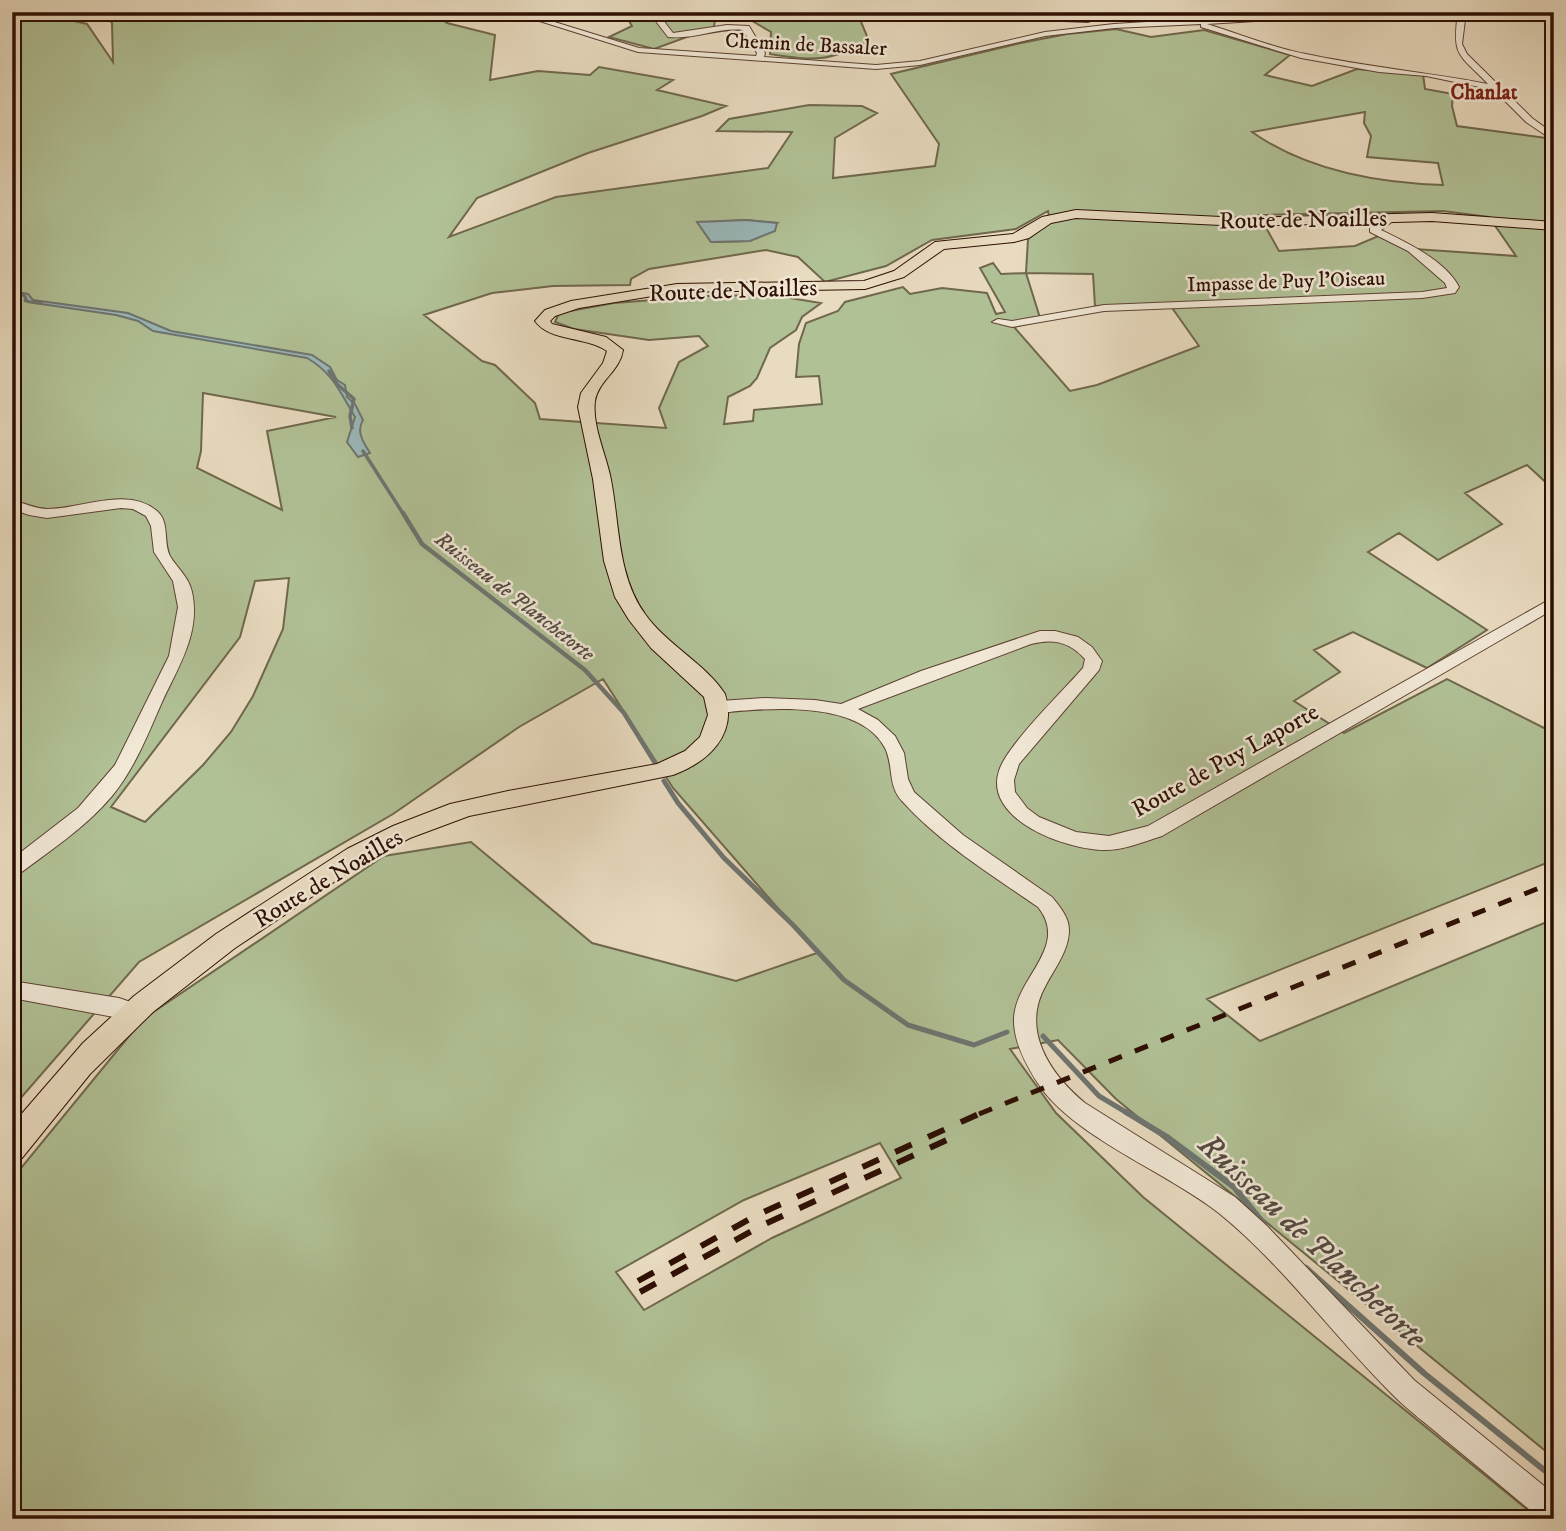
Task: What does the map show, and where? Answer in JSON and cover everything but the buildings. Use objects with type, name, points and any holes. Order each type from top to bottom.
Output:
[{"type":"main road","name":"Route de Noailles","points":[[12,1148],[75,1072],[135,1012],[177,976],[333,869],[388,837],[470,808],[651,773],[683,762],[710,742],[718,727],[720,707],[706,685],[663,648],[641,623],[625,597],[614,568],[608,542],[603,482],[586,402],[593,387],[613,361],[615,350],[611,344],[601,340],[550,329],[542,321],[548,314],[586,302],[677,288],[865,285],[899,274],[940,245],[1014,238],[1024,235],[1047,220],[1066,215],[1096,213],[1242,222],[1447,217],[1554,226]]},
{"type":"street","name":"Chemin de Bassaler","points":[[514,12],[638,50],[897,67],[1045,34],[1255,19],[1307,12]]},
{"type":"street","points":[[661,12],[659,20],[665,30],[676,36],[731,26],[746,28],[761,53],[759,60]]},
{"type":"street","points":[[1461,12],[1458,44],[1464,55],[1529,120],[1554,138]]},
{"type":"street","points":[[1039,18],[1171,24]]},
{"type":"street","points":[[1197,22],[1301,57],[1379,70],[1426,74],[1497,88]]},
{"type":"street","name":"Impasse de Puy l'Oiseau","points":[[998,322],[1012,324],[1104,308],[1422,295],[1451,291],[1453,287],[1450,281],[1412,249],[1374,230],[1388,221],[1385,217]]},
{"type":"street","points":[[12,504],[21,510],[42,514],[64,514],[115,505],[144,508],[153,514],[158,522],[161,552],[182,580],[186,596],[179,651],[108,789],[84,814],[12,869]]},
{"type":"street","name":"Route de Puy Laporte","points":[[844,710],[858,701],[1036,637],[1053,636],[1073,640],[1088,651],[1094,662],[1091,670],[1011,761],[1006,775],[1006,794],[1012,805],[1023,814],[1065,837],[1102,843],[1125,841],[1155,831],[1554,601]]},
{"type":"street","points":[[720,707],[815,707],[844,710],[866,719],[884,733],[895,750],[896,773],[906,796],[956,839],[1053,909],[1058,920],[1057,943],[1027,1004],[1026,1016],[1032,1051],[1057,1091],[1077,1110],[1227,1205],[1259,1234],[1405,1389],[1554,1512]]},
{"type":"street","points":[[12,989],[135,1012]]},
{"type":"green space","points":[[12,12],[35,12],[87,24],[113,62],[112,23],[102,12],[212,12],[213,15],[238,18],[269,12],[436,15],[447,23],[495,35],[490,80],[538,71],[590,75],[599,67],[673,80],[657,90],[726,106],[588,153],[477,198],[449,237],[556,197],[768,168],[792,132],[717,131],[729,119],[809,105],[862,106],[877,113],[835,138],[833,178],[935,166],[939,144],[891,74],[1021,43],[1067,34],[1116,29],[1151,37],[1204,30],[1290,55],[1265,75],[1312,86],[1357,69],[1423,74],[1425,89],[1453,94],[1452,106],[1457,126],[1554,139],[1554,490],[1527,465],[1465,493],[1502,524],[1438,560],[1399,533],[1368,552],[1487,630],[1427,668],[1353,632],[1314,650],[1340,672],[1294,701],[1344,733],[1447,679],[1544,728],[1554,718],[1554,860],[1207,999],[1260,1041],[1554,919],[1554,1458],[1116,1099],[1058,1040],[1010,1049],[1056,1113],[1143,1197],[1539,1519],[12,1519],[12,1179],[143,1019],[384,856],[471,842],[592,943],[736,981],[817,953],[673,788],[603,679],[519,727],[393,814],[139,962],[12,1108]],"holes":[[[1365,112],[1364,123],[1371,136],[1367,157],[1438,163],[1443,185],[1393,181],[1343,172],[1295,156],[1252,132]],[[1048,211],[1050,222],[1028,239],[1026,273],[1001,274],[993,263],[980,268],[1005,312],[996,314],[987,293],[942,288],[910,294],[903,287],[845,302],[838,311],[806,323],[799,344],[796,377],[819,376],[822,404],[754,410],[753,421],[724,424],[728,397],[750,386],[757,378],[770,348],[796,330],[802,317],[821,303],[771,295],[705,296],[614,303],[559,313],[555,322],[574,329],[649,340],[699,336],[708,346],[679,362],[659,408],[666,428],[540,419],[535,403],[495,365],[482,361],[424,315],[492,293],[553,286],[630,285],[631,279],[649,269],[766,250],[798,257],[825,282],[886,266],[932,240],[1016,229]],[[1443,211],[1489,217],[1516,256],[1415,249],[1383,234],[1355,246],[1279,251],[1259,215]],[[746,220],[777,223],[750,241],[711,242],[698,223]],[[1026,273],[1093,274],[1095,306],[1170,305],[1199,346],[1097,385],[1070,391],[1014,327],[1041,321]],[[203,393],[336,417],[267,431],[282,510],[197,468],[201,451]],[[289,578],[283,629],[253,696],[231,732],[203,765],[145,822],[111,807],[240,637],[255,581]],[[880,1143],[901,1178],[772,1238],[644,1310],[616,1272],[744,1200]]]},
{"type":"green space","points":[[624,12],[857,12],[869,41],[843,53],[821,58],[770,54],[771,32],[747,18],[726,13],[715,21],[713,31],[695,34],[654,49],[609,37],[632,26]]},
{"type":"water","points":[[746,220],[777,223],[775,231],[750,241],[711,242],[697,222]]},
{"type":"water","points":[[12,291],[28,294],[33,300],[128,313],[171,331],[312,355],[330,367],[337,380],[345,385],[347,397],[355,404],[363,420],[360,432],[370,453],[358,457],[347,442],[355,417],[330,377],[307,358],[153,331],[138,321],[116,315],[28,302],[25,296]]},
{"type":"waterway","name":"Ruisseau de Planchetorte","points":[[12,293],[25,296],[25,301],[41,303]]},
{"type":"waterway","name":"Ruisseau de Planchetorte","points":[[329,371],[337,384],[354,399],[350,416],[352,428]]},
{"type":"waterway","name":"Ruisseau de Planchetorte","points":[[363,451],[404,515]]},
{"type":"waterway","name":"Ruisseau de Planchetorte","points":[[403,513],[422,544],[585,670],[624,713],[655,763]]},
{"type":"waterway","name":"Ruisseau de Planchetorte","points":[[664,781],[678,803],[724,858],[793,925],[844,980],[908,1025],[974,1045],[1007,1032]]},
{"type":"waterway","name":"Ruisseau de Planchetorte","points":[[1043,1036],[1099,1096],[1129,1114]]},
{"type":"waterway","name":"Ruisseau de Planchetorte","points":[[1126,1112],[1167,1137],[1234,1187],[1264,1224]]},
{"type":"waterway","name":"Ruisseau de Planchetorte","points":[[1306,1268],[1425,1374],[1554,1478]]},
{"type":"railway","points":[[979,1114],[1554,882]]},
{"type":"railway","points":[[638,1281],[755,1216],[983,1112]]},
{"type":"railway","points":[[640,1292],[763,1225],[951,1138]]},
{"type":"district","name":"Chanlat","points":[[1484,92]]}]
